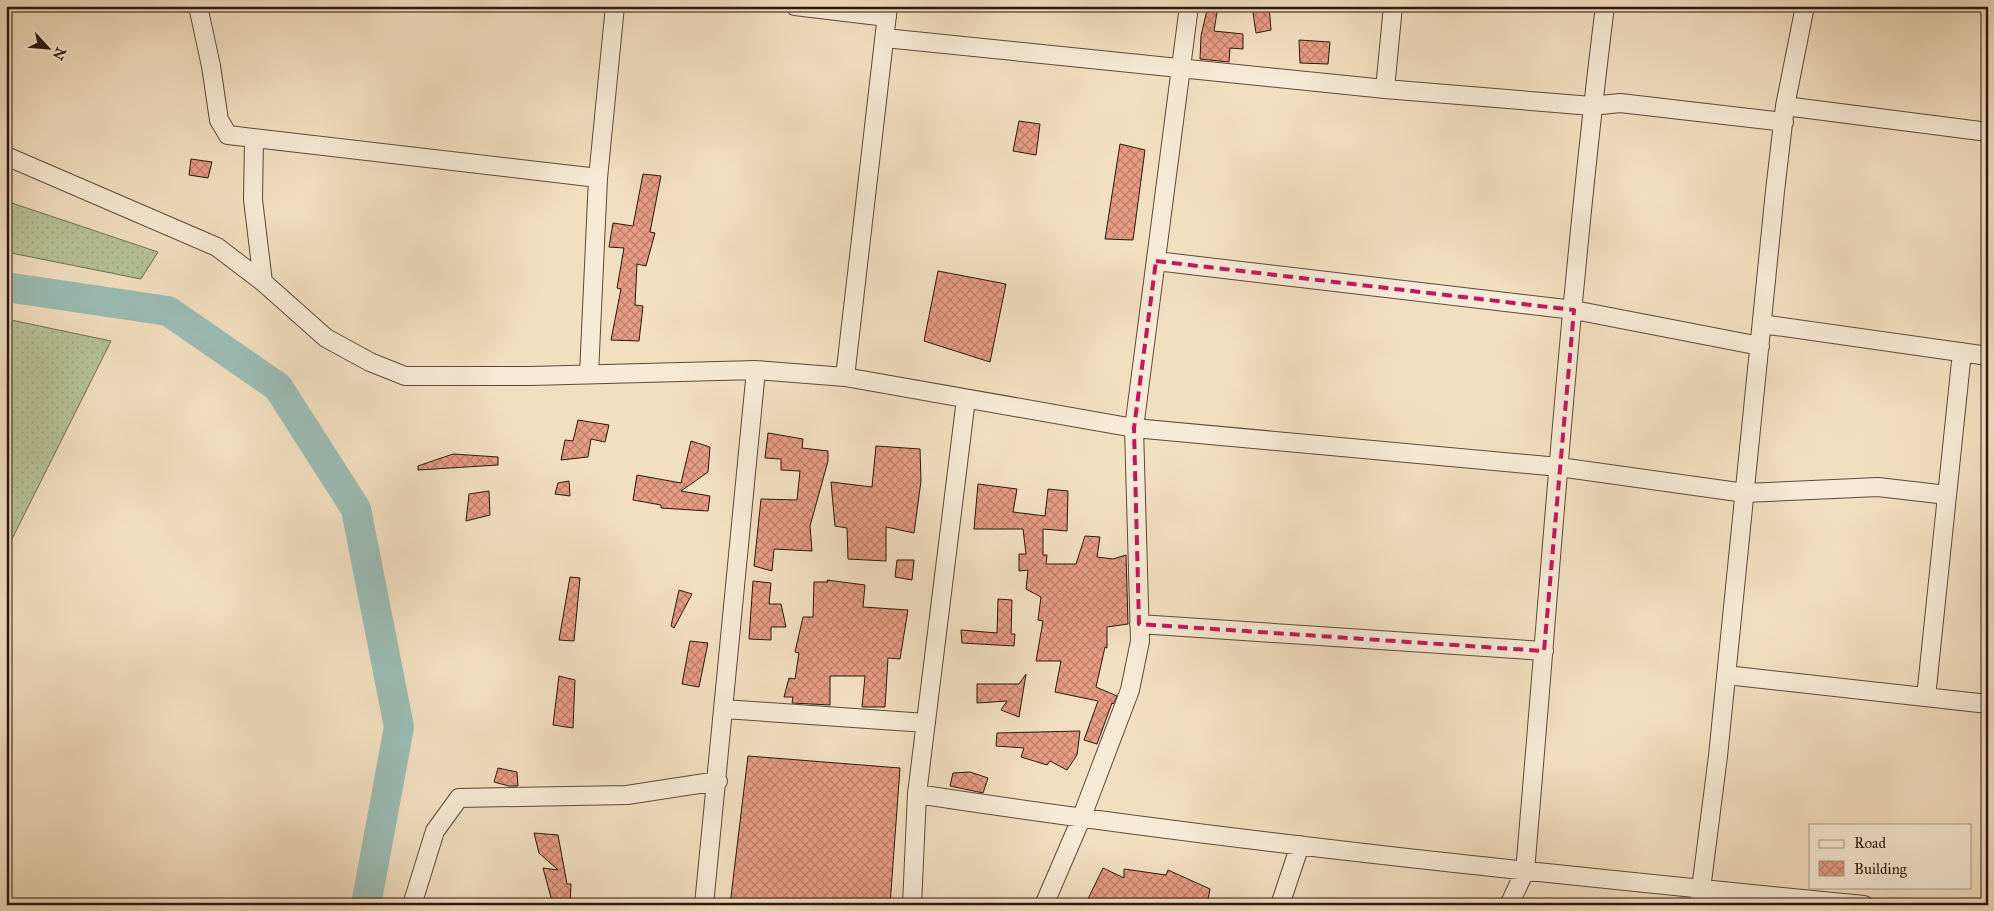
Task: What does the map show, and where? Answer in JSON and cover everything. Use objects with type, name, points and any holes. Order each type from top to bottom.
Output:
[{"type":"street","points":[[198,6],[211,66],[219,120],[228,135],[598,178]]},
{"type":"street","points":[[589,374],[598,178],[615,6]]},
{"type":"street","points":[[795,6],[888,12],[845,377]]},
{"type":"street","points":[[1044,905],[1082,819],[1130,690],[1140,641],[1134,428],[1190,6]]},
{"type":"street","points":[[1385,89],[1393,6]]},
{"type":"street","points":[[1509,905],[1525,871],[1592,106],[1605,6]]},
{"type":"street","points":[[1700,897],[1726,675],[1785,114],[1804,6]]},
{"type":"street","points":[[885,38],[1385,89],[1592,106],[1620,103],[1785,114],[1988,132]]},
{"type":"street","points":[[254,138],[253,200],[263,282]]},
{"type":"street","points":[[6,156],[218,247],[263,282],[326,338],[370,362],[405,376],[756,370],[845,377],[1134,428],[1559,468],[1745,493],[1878,487],[1947,495]]},
{"type":"street","points":[[1156,261],[1574,310],[1760,346]]},
{"type":"street","points":[[1762,324],[1988,356]]},
{"type":"street","points":[[1926,697],[1962,352]]},
{"type":"street","points":[[704,905],[718,781],[756,370]]},
{"type":"street","points":[[912,905],[917,794],[966,399]]},
{"type":"street","points":[[1139,624],[1544,651]]},
{"type":"street","points":[[1726,675],[1988,704]]},
{"type":"street","points":[[724,709],[926,723]]},
{"type":"street","points":[[412,905],[435,831],[459,798],[627,795],[718,781]]},
{"type":"street","points":[[917,794],[1082,819],[1525,871],[1700,897],[1864,905]]},
{"type":"street","points":[[1280,905],[1300,845]]},
{"type":"highlighted area","points":[[1156,261],[1574,310],[1544,651],[1139,624],[1134,428]]},
{"type":"green space","points":[[6,201],[158,252],[141,279],[6,252]]},
{"type":"green space","points":[[6,319],[111,341],[6,551]]},
{"type":"building","points":[[1208,6],[1218,6],[1214,31],[1243,34],[1243,49],[1230,48],[1229,62],[1200,59],[1201,36]]},
{"type":"building","points":[[1252,6],[1269,6],[1271,30],[1256,33]]},
{"type":"building","points":[[1299,40],[1330,42],[1328,64],[1300,63]]},
{"type":"building","points":[[1019,121],[1040,124],[1036,155],[1013,151]]},
{"type":"building","points":[[1120,144],[1145,150],[1133,240],[1105,239]]},
{"type":"building","points":[[191,159],[212,162],[208,178],[189,175]]},
{"type":"building","points":[[643,174],[661,176],[650,232],[655,233],[646,266],[637,264],[635,305],[643,306],[639,341],[611,340],[621,289],[617,288],[624,248],[609,247],[613,223],[633,226]]},
{"type":"building","points":[[938,271],[1006,284],[990,362],[924,341]]},
{"type":"building","points":[[578,420],[609,425],[605,442],[591,439],[588,457],[561,460],[565,440],[573,441]]},
{"type":"building","points":[[768,433],[803,439],[802,448],[828,451],[828,461],[810,526],[812,551],[774,549],[772,571],[754,566],[761,499],[797,500],[800,471],[781,470],[781,459],[765,458]]},
{"type":"building","points":[[691,441],[710,447],[708,472],[681,491],[710,496],[708,511],[661,508],[661,505],[633,500],[637,475],[681,483]]},
{"type":"building","points":[[876,446],[920,449],[921,481],[914,533],[886,527],[886,561],[848,559],[847,528],[835,526],[831,482],[872,487]]},
{"type":"building","points":[[453,454],[498,457],[498,465],[418,470],[418,466]]},
{"type":"building","points":[[569,481],[570,496],[555,494],[558,483]]},
{"type":"building","points":[[978,484],[1017,489],[1013,512],[1045,516],[1048,489],[1068,491],[1067,531],[1043,529],[1043,555],[1047,555],[1046,564],[1076,564],[1085,536],[1100,537],[1097,557],[1113,559],[1126,555],[1128,624],[1107,627],[1107,648],[1105,647],[1096,687],[1117,696],[1112,703],[1097,744],[1084,740],[1098,701],[1055,692],[1061,661],[1036,661],[1043,621],[1038,620],[1041,597],[1026,589],[1028,570],[1019,571],[1019,554],[1026,554],[1023,529],[974,529]]},
{"type":"building","points":[[489,491],[490,515],[466,521],[469,494]]},
{"type":"building","points":[[897,560],[914,560],[912,580],[895,577]]},
{"type":"building","points":[[570,577],[580,578],[574,641],[559,640]]},
{"type":"building","points":[[827,580],[865,585],[863,607],[908,610],[900,659],[888,658],[885,707],[862,707],[865,676],[830,676],[830,705],[792,703],[793,697],[784,697],[789,678],[795,679],[799,653],[795,652],[803,617],[813,617],[814,582],[828,582]]},
{"type":"building","points":[[753,581],[771,583],[769,604],[781,604],[786,627],[771,627],[771,640],[749,639]]},
{"type":"building","points":[[679,590],[692,594],[674,628],[671,626]]},
{"type":"building","points":[[998,599],[1012,600],[1011,634],[1015,634],[1014,646],[962,643],[961,630],[997,633]]},
{"type":"building","points":[[690,641],[708,643],[699,687],[682,684]]},
{"type":"building","points":[[1026,674],[1019,717],[1001,710],[1007,701],[977,703],[977,684],[1019,684]]},
{"type":"building","points":[[559,676],[575,680],[573,728],[553,725]]},
{"type":"building","points":[[1080,731],[1077,755],[1067,770],[1050,761],[1047,765],[1021,757],[1024,748],[996,746],[997,733]]},
{"type":"building","points":[[748,756],[900,768],[890,905],[730,905]]},
{"type":"building","points":[[498,768],[517,772],[518,786],[494,782]]},
{"type":"building","points":[[970,772],[988,778],[983,793],[950,786],[953,773]]},
{"type":"building","points":[[534,833],[558,835],[567,884],[571,884],[570,905],[553,905],[543,868],[558,870],[539,853]]},
{"type":"building","points":[[1103,868],[1124,878],[1124,869],[1166,875],[1168,870],[1210,889],[1207,905],[1152,905],[1134,901],[1134,905],[1085,905]]},
{"type":"waterway","points":[[6,287],[168,311],[278,387],[356,509],[399,727],[366,905]]}]
